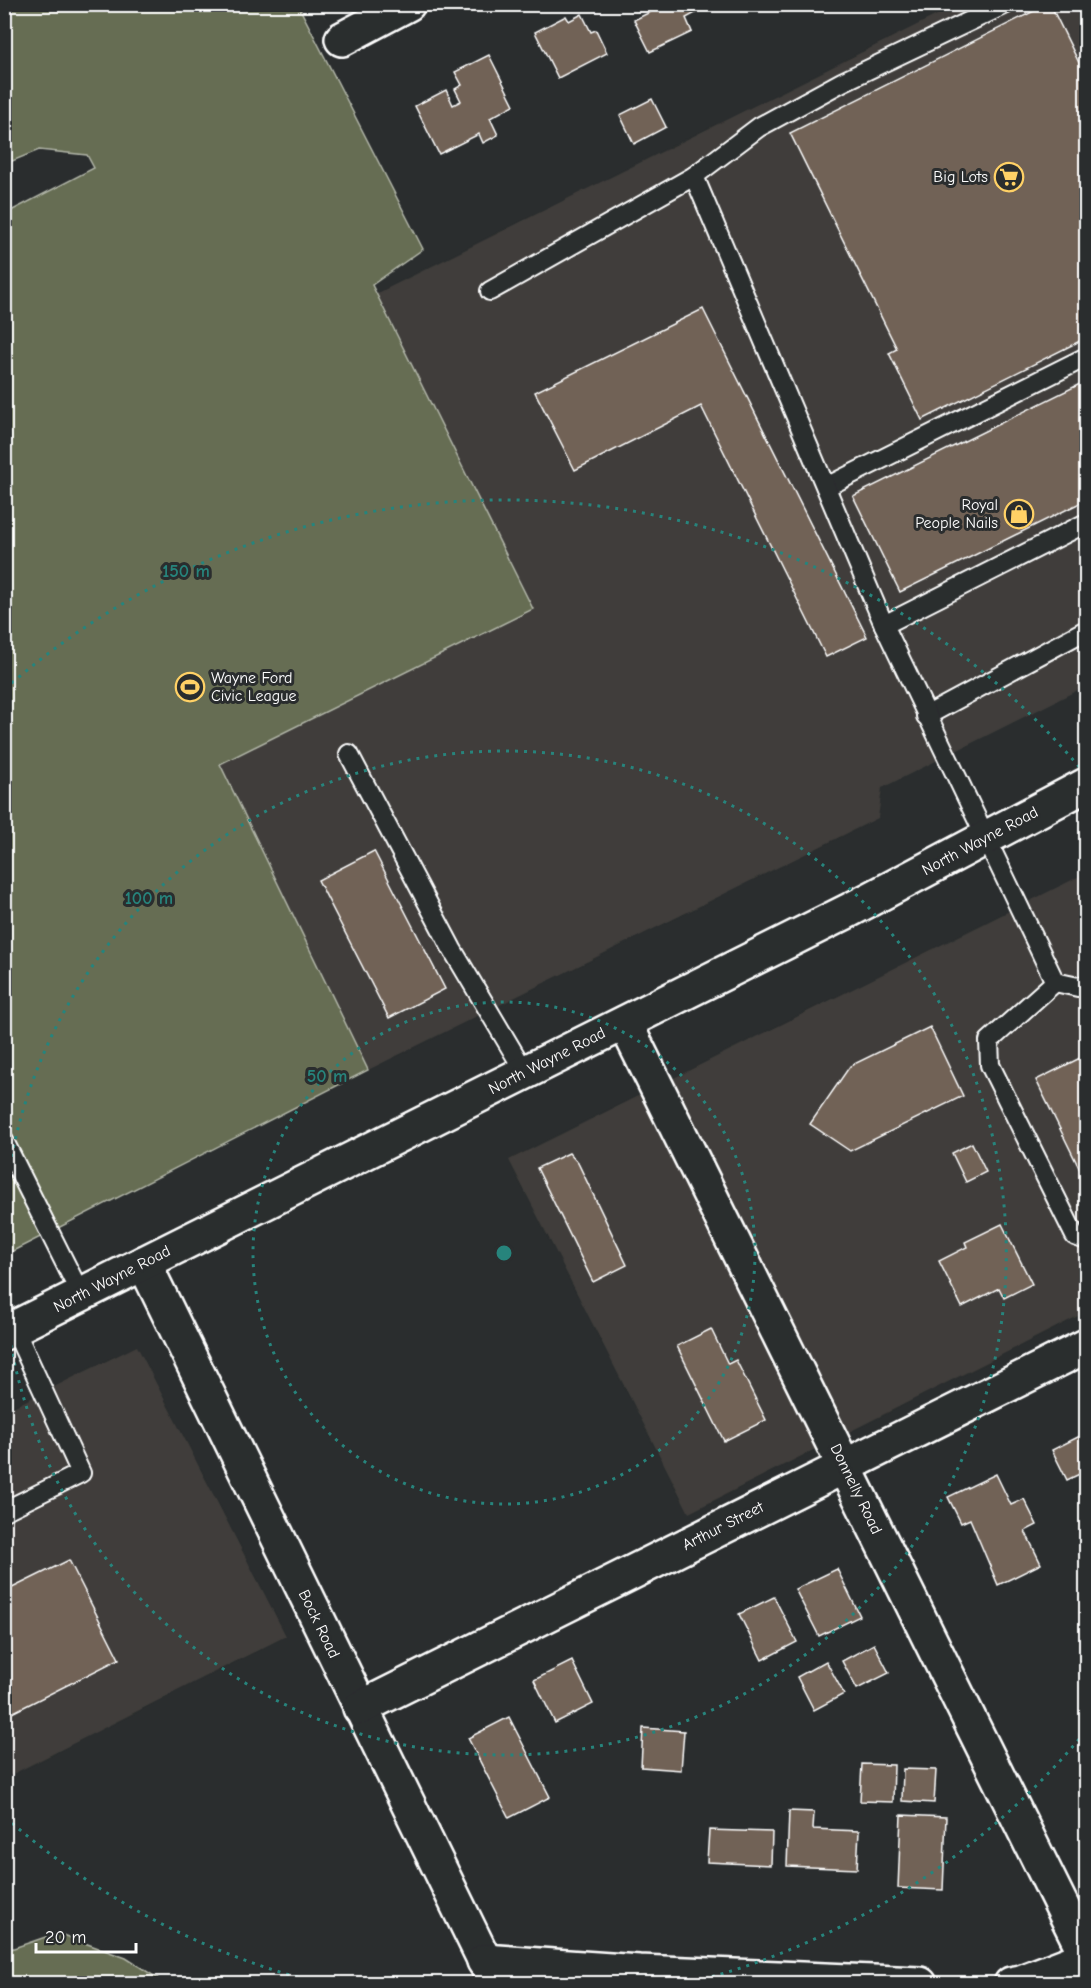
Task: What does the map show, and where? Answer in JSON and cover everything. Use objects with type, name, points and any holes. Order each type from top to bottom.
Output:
[{"type":"street","points":[[342,39],[408,4]]},
{"type":"street","name":"North Wayne Road","points":[[9,1331],[837,917],[1086,785]]},
{"type":"street","name":"Donnelly Road","points":[[624,1023],[1086,1956]]},
{"type":"street","name":"Bock Road","points":[[144,1263],[490,1972]]},
{"type":"street","name":"Arthur Street","points":[[360,1708],[1086,1346]]},
{"type":"street","points":[[1011,1983],[1021,1982],[1086,1956]]},
{"type":"street","points":[[490,1972],[639,1972],[920,1983]]},
{"type":"lane","points":[[490,291],[694,176],[770,121],[842,82],[1006,4]]},
{"type":"lane","points":[[694,176],[884,626],[1055,982]]},
{"type":"lane","points":[[826,487],[1086,357]]},
{"type":"lane","points":[[884,626],[1086,523]]},
{"type":"lane","points":[[926,716],[1086,630]]},
{"type":"lane","points":[[349,754],[452,949],[525,1072]]},
{"type":"lane","points":[[1055,982],[1078,987],[1086,984]]},
{"type":"lane","points":[[1055,982],[989,1041],[990,1065],[1075,1236],[1086,1240]]},
{"type":"lane","points":[[4,1142],[81,1295]]},
{"type":"lane","points":[[4,1511],[81,1473],[9,1331]]},
{"type":"shaded area","points":[[957,5],[1086,5],[1086,686],[882,788],[878,818],[368,1070],[220,764],[532,609],[376,294]]},
{"type":"shaded area","points":[[1086,873],[1086,1312],[689,1513],[509,1160]]},
{"type":"shaded area","points":[[137,1346],[286,1636],[5,1778],[5,1411]]},
{"type":"green space","name":"Wayne Ford Civic League","points":[[5,5],[298,5],[423,249],[372,285],[533,609],[220,764],[368,1070],[5,1255],[5,214],[94,168],[87,155],[39,150],[5,164]]},
{"type":"green space","points":[[57,1933],[126,1958],[165,1983],[5,1983],[5,1951]]},
{"type":"building","points":[[666,4],[712,4],[686,18],[692,32],[650,52],[634,20]]},
{"type":"building","points":[[1048,4],[1086,77],[1086,338],[922,420],[889,353],[897,349],[790,133]]},
{"type":"building","points":[[582,14],[591,32],[596,30],[607,53],[558,78],[535,32],[566,16],[569,21]]},
{"type":"building","points":[[489,55],[514,105],[490,118],[498,135],[483,143],[479,134],[439,154],[415,106],[446,90],[453,105],[461,101],[455,89],[462,85],[455,72]]},
{"type":"building","points":[[652,99],[666,127],[634,144],[620,115]]},
{"type":"building","points":[[703,309],[867,637],[826,657],[701,406],[575,470],[535,392]]},
{"type":"building","points":[[1086,381],[1086,500],[900,592],[853,496]]},
{"type":"building","points":[[374,851],[445,989],[389,1018],[318,880]]},
{"type":"building","points":[[930,1027],[963,1096],[850,1151],[810,1124],[850,1066]]},
{"type":"building","points":[[1086,1055],[1086,1182],[1036,1080]]},
{"type":"building","points":[[972,1143],[986,1172],[966,1182],[952,1153]]},
{"type":"building","points":[[569,1153],[578,1163],[627,1265],[593,1282],[537,1168]]},
{"type":"building","points":[[1002,1224],[1032,1284],[1004,1298],[999,1288],[962,1307],[939,1261],[967,1247],[965,1242]]},
{"type":"building","points":[[711,1329],[728,1364],[736,1360],[766,1420],[724,1441],[677,1346]]},
{"type":"building","points":[[1086,1433],[1086,1471],[1067,1480],[1052,1450]]},
{"type":"building","points":[[996,1474],[1011,1505],[1024,1499],[1037,1525],[1025,1531],[1041,1564],[998,1585],[970,1519],[961,1523],[948,1497]]},
{"type":"building","points":[[69,1560],[119,1659],[4,1717],[4,1592]]},
{"type":"building","points":[[837,1569],[860,1616],[819,1636],[795,1589]]},
{"type":"building","points":[[774,1597],[797,1642],[762,1660],[739,1614]]},
{"type":"building","points":[[874,1644],[889,1673],[857,1689],[842,1661]]},
{"type":"building","points":[[572,1661],[593,1704],[555,1723],[534,1680]]},
{"type":"building","points":[[826,1661],[844,1694],[814,1710],[797,1677]]},
{"type":"building","points":[[509,1717],[550,1797],[509,1818],[468,1738]]},
{"type":"building","points":[[643,1728],[684,1731],[681,1770],[641,1767]]},
{"type":"building","points":[[862,1764],[894,1765],[893,1802],[860,1801]]},
{"type":"building","points":[[903,1769],[936,1770],[934,1803],[902,1801]]},
{"type":"building","points":[[789,1811],[814,1812],[813,1829],[859,1831],[857,1869],[787,1866]]},
{"type":"building","points":[[901,1815],[946,1817],[943,1890],[898,1888]]},
{"type":"building","points":[[709,1830],[772,1832],[771,1865],[707,1862]]},
{"type":"place","name":"Big Lots","points":[[1009,177]]},
{"type":"place","name":"Royal People Nails","points":[[1019,514]]},
{"type":"place","name":"Wayne Ford Civic League","points":[[190,687]]}]
